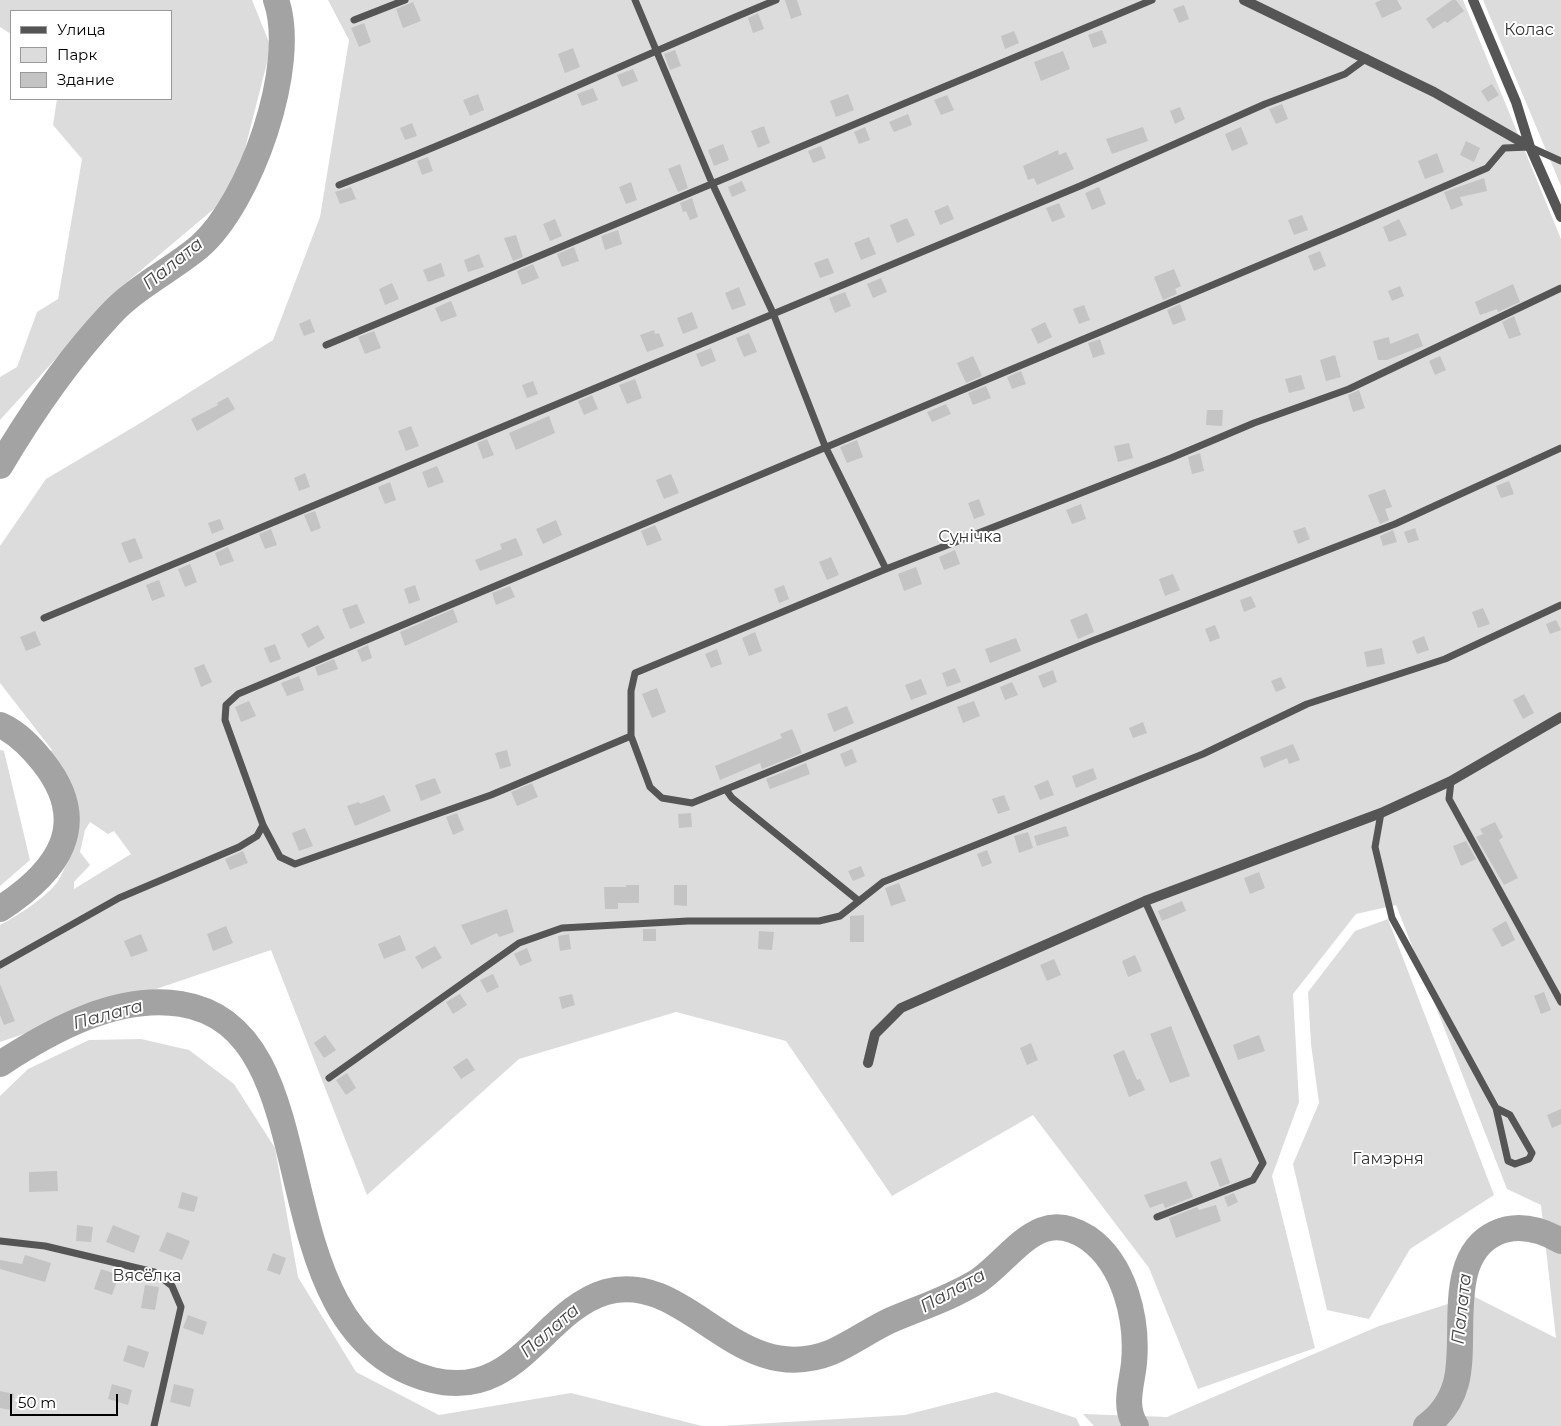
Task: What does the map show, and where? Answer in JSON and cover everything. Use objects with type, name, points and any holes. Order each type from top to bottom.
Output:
[{"type":"street","points":[[1244,0],[1434,92],[1530,147]]},
{"type":"street","points":[[1473,0],[1516,102],[1530,147],[1561,217]]},
{"type":"street","points":[[868,1063],[876,1034],[901,1008],[1145,901],[1381,813],[1451,781],[1561,717]]},
{"type":"lane","points":[[354,20],[405,0]]},
{"type":"lane","points":[[635,0],[712,183],[773,313],[825,446],[886,569]]},
{"type":"lane","points":[[339,185],[436,148],[655,50],[776,0]]},
{"type":"lane","points":[[326,344],[1152,0]]},
{"type":"lane","points":[[44,618],[1080,186],[1265,104],[1345,74],[1367,58]]},
{"type":"lane","points":[[631,736],[491,794],[295,864],[280,857],[263,825],[225,720],[226,705],[238,694],[1341,231],[1487,168],[1504,148],[1530,147],[1561,161]]},
{"type":"lane","points":[[1561,288],[1349,389],[1254,423],[1171,458],[886,569],[635,673],[631,691],[631,736],[650,787],[662,798],[692,803],[727,791],[1092,641],[1395,524],[1561,448]]},
{"type":"lane","points":[[329,1078],[519,943],[562,928],[688,921],[819,921],[840,916],[882,882],[1203,754],[1308,704],[1444,658],[1561,605]]},
{"type":"lane","points":[[1451,781],[1449,798],[1561,1002]]},
{"type":"lane","points":[[727,791],[732,798],[859,901]]},
{"type":"lane","points":[[1381,813],[1375,847],[1392,918],[1496,1108],[1508,1161],[1515,1164],[1529,1159],[1532,1153],[1510,1115],[1496,1108]]},
{"type":"lane","points":[[0,965],[119,898],[239,847],[257,836],[263,825]]},
{"type":"lane","points":[[1145,901],[1263,1163],[1253,1180],[1157,1217]]},
{"type":"lane","points":[[0,1240],[45,1246],[154,1272],[172,1286],[181,1307],[154,1426]]},
{"type":"green space","points":[[0,0],[252,0],[271,47],[234,192],[121,287],[0,420],[0,377],[17,367],[37,312],[58,299],[82,159],[53,125],[57,100],[172,100],[172,10],[10,10],[10,33],[0,27]]},
{"type":"green space","name":"Сунічка","points":[[328,0],[1463,0],[1561,239],[1561,1426],[1094,1426],[1083,1414],[1167,1417],[1379,1326],[1473,1296],[1556,1338],[1541,1205],[1507,1189],[1396,905],[1356,914],[1293,994],[1299,1102],[1272,1176],[1315,1348],[1198,1389],[1149,1268],[1033,1115],[892,1196],[786,1041],[676,1012],[519,1059],[367,1195],[271,950],[0,1042],[0,925],[23,912],[58,881],[72,848],[75,836],[76,811],[70,788],[45,754],[52,750],[0,683],[0,546],[46,479],[142,422],[273,340],[320,217],[349,40]],"holes":[[[90,822],[108,834],[114,831],[131,854],[74,889],[74,882],[90,865],[80,852],[85,830]]]},
{"type":"green space","name":"Колас","points":[[1483,0],[1561,0],[1561,186]]},
{"type":"green space","points":[[0,750],[4,751],[30,860],[0,886]]},
{"type":"green space","name":"Гамэрня","points":[[1388,919],[1494,1195],[1410,1249],[1369,1319],[1327,1310],[1293,1164],[1319,1103],[1311,1044],[1308,992],[1355,931]]},
{"type":"green space","name":"Вясёлка","points":[[141,1039],[189,1050],[234,1084],[275,1148],[298,1277],[356,1372],[439,1415],[571,1393],[702,1426],[0,1426],[0,1096],[28,1069],[89,1040]]},
{"type":"green space","points":[[996,1392],[1076,1418],[1080,1426],[721,1426],[905,1415]]},
{"type":"building","points":[[785,0],[797,0],[802,15],[791,19]]},
{"type":"building","points":[[1381,0],[1397,0],[1402,9],[1382,18],[1375,3]]},
{"type":"building","points":[[1452,0],[1456,0],[1464,11],[1447,23],[1445,21],[1433,29],[1426,19]]},
{"type":"building","points":[[413,2],[421,21],[403,28],[396,9]]},
{"type":"building","points":[[1184,5],[1189,19],[1179,23],[1173,9]]},
{"type":"building","points":[[758,13],[764,29],[753,33],[748,18]]},
{"type":"building","points":[[364,23],[371,42],[359,47],[351,28]]},
{"type":"building","points":[[1102,30],[1107,43],[1093,48],[1088,35]]},
{"type":"building","points":[[1014,31],[1019,43],[1005,49],[1001,36]]},
{"type":"building","points":[[573,48],[580,67],[565,73],[558,54]]},
{"type":"building","points":[[675,50],[681,66],[670,70],[664,54]]},
{"type":"building","points":[[1063,51],[1070,69],[1041,81],[1034,62]]},
{"type":"building","points":[[633,69],[638,81],[622,87],[617,75]]},
{"type":"building","points":[[1492,84],[1499,95],[1488,102],[1481,91]]},
{"type":"building","points":[[593,88],[598,100],[582,106],[577,94]]},
{"type":"building","points":[[478,94],[484,110],[470,116],[463,100]]},
{"type":"building","points":[[848,94],[854,110],[836,117],[830,101]]},
{"type":"building","points":[[947,95],[954,110],[941,115],[934,100]]},
{"type":"building","points":[[1282,104],[1288,119],[1276,124],[1269,109]]},
{"type":"building","points":[[1180,107],[1185,119],[1175,124],[1170,111]]},
{"type":"building","points":[[908,114],[912,125],[894,132],[889,122]]},
{"type":"building","points":[[412,123],[417,136],[405,140],[400,128]]},
{"type":"building","points":[[764,126],[770,143],[758,148],[751,131]]},
{"type":"building","points":[[865,127],[870,140],[859,144],[854,132]]},
{"type":"building","points":[[1143,127],[1148,141],[1112,154],[1106,139]]},
{"type":"building","points":[[1241,127],[1248,144],[1232,151],[1225,134]]},
{"type":"building","points":[[1466,141],[1480,148],[1474,162],[1460,155]]},
{"type":"building","points":[[723,144],[729,160],[714,166],[708,150]]},
{"type":"building","points":[[821,146],[826,158],[813,163],[808,151]]},
{"type":"building","points":[[1058,150],[1059,155],[1066,152],[1074,169],[1037,185],[1034,178],[1028,180],[1023,166]]},
{"type":"building","points":[[1437,153],[1444,172],[1425,179],[1418,161]]},
{"type":"building","points":[[428,157],[433,171],[422,175],[417,161]]},
{"type":"building","points":[[680,164],[688,188],[678,192],[668,169]]},
{"type":"building","points":[[1484,178],[1487,191],[1460,197],[1463,205],[1451,210],[1444,192]]},
{"type":"building","points":[[742,181],[746,191],[732,197],[728,187]]},
{"type":"building","points":[[631,182],[637,200],[626,204],[619,187]]},
{"type":"building","points":[[351,187],[356,199],[340,204],[335,192]]},
{"type":"building","points":[[1099,187],[1106,204],[1092,210],[1085,193]]},
{"type":"building","points":[[692,198],[698,217],[690,220],[686,211],[683,212],[680,203]]},
{"type":"building","points":[[1059,203],[1065,217],[1052,222],[1046,208]]},
{"type":"building","points":[[948,205],[954,219],[940,225],[934,211]]},
{"type":"building","points":[[1302,215],[1308,230],[1294,235],[1288,220]]},
{"type":"building","points":[[907,218],[915,235],[897,243],[890,225]]},
{"type":"building","points":[[555,219],[562,236],[550,241],[543,224]]},
{"type":"building","points":[[1399,219],[1407,235],[1389,242],[1383,227]]},
{"type":"building","points":[[618,230],[622,244],[605,250],[601,236]]},
{"type":"building","points":[[516,235],[523,257],[513,261],[504,238]]},
{"type":"building","points":[[869,237],[876,254],[861,260],[854,243]]},
{"type":"building","points":[[574,247],[579,261],[562,267],[557,254]]},
{"type":"building","points":[[1320,251],[1326,266],[1314,271],[1308,256]]},
{"type":"building","points":[[479,254],[484,267],[468,272],[464,260]]},
{"type":"building","points":[[828,258],[834,273],[820,278],[814,263]]},
{"type":"building","points":[[441,263],[445,276],[428,282],[423,270]]},
{"type":"building","points":[[533,264],[539,278],[522,285],[517,271]]},
{"type":"building","points":[[1174,269],[1181,286],[1175,289],[1177,294],[1163,300],[1154,277]]},
{"type":"building","points":[[881,278],[887,292],[873,298],[867,284]]},
{"type":"building","points":[[392,283],[399,299],[385,305],[379,289]]},
{"type":"building","points":[[1513,284],[1520,302],[1498,312],[1497,309],[1480,315],[1475,302]]},
{"type":"building","points":[[1400,286],[1404,296],[1392,301],[1388,291]]},
{"type":"building","points":[[739,287],[746,305],[732,310],[725,293]]},
{"type":"building","points":[[845,292],[851,306],[835,313],[829,298]]},
{"type":"building","points":[[451,301],[457,316],[441,322],[435,308]]},
{"type":"building","points":[[1180,304],[1186,320],[1173,325],[1167,310]]},
{"type":"building","points":[[1084,305],[1090,320],[1079,324],[1073,309]]},
{"type":"building","points":[[692,312],[698,328],[683,334],[677,318]]},
{"type":"building","points":[[1514,316],[1521,335],[1509,339],[1502,322]]},
{"type":"building","points":[[310,319],[315,332],[304,336],[299,324]]},
{"type":"building","points":[[1045,322],[1052,337],[1038,344],[1031,329]]},
{"type":"building","points":[[654,330],[655,334],[659,333],[664,346],[647,352],[640,335]]},
{"type":"building","points":[[374,331],[381,348],[365,354],[358,337]]},
{"type":"building","points":[[749,333],[757,352],[744,357],[736,338]]},
{"type":"building","points":[[1418,333],[1423,346],[1387,360],[1378,360],[1373,341],[1389,337],[1390,344]]},
{"type":"building","points":[[1100,339],[1105,354],[1093,358],[1088,343]]},
{"type":"building","points":[[711,348],[716,361],[701,367],[696,354]]},
{"type":"building","points":[[1335,355],[1341,377],[1326,381],[1320,360]]},
{"type":"building","points":[[973,356],[982,376],[966,383],[957,363]]},
{"type":"building","points":[[1440,356],[1446,370],[1435,375],[1429,361]]},
{"type":"building","points":[[1021,371],[1026,384],[1012,389],[1007,377]]},
{"type":"building","points":[[1301,375],[1305,389],[1289,393],[1285,379]]},
{"type":"building","points":[[635,379],[642,398],[627,404],[619,385]]},
{"type":"building","points":[[533,381],[538,394],[527,398],[522,385]]},
{"type":"building","points":[[986,386],[991,398],[973,405],[968,393]]},
{"type":"building","points":[[1359,390],[1365,408],[1353,412],[1348,395]]},
{"type":"building","points":[[592,395],[598,409],[584,415],[578,401]]},
{"type":"building","points":[[228,397],[235,409],[197,431],[191,419],[218,405],[217,403]]},
{"type":"building","points":[[946,404],[951,414],[932,422],[927,412]]},
{"type":"building","points":[[1207,410],[1223,410],[1222,426],[1206,425]]},
{"type":"building","points":[[549,416],[555,433],[516,450],[509,433]]},
{"type":"building","points":[[411,426],[419,446],[406,451],[398,431]]},
{"type":"building","points":[[487,439],[494,455],[483,459],[477,443]]},
{"type":"building","points":[[857,440],[863,457],[847,463],[840,447]]},
{"type":"building","points":[[1129,443],[1133,458],[1118,462],[1114,446]]},
{"type":"building","points":[[1200,453],[1204,471],[1192,474],[1188,457]]},
{"type":"building","points":[[437,466],[444,482],[428,488],[422,472]]},
{"type":"building","points":[[305,473],[310,487],[299,491],[294,478]]},
{"type":"building","points":[[671,474],[679,493],[664,499],[656,480]]},
{"type":"building","points":[[1509,481],[1514,494],[1501,498],[1496,486]]},
{"type":"building","points":[[390,482],[396,500],[385,504],[378,487]]},
{"type":"building","points":[[1385,489],[1392,507],[1385,509],[1389,520],[1380,524],[1368,495]]},
{"type":"building","points":[[979,499],[985,515],[974,519],[968,503]]},
{"type":"building","points":[[1081,504],[1086,519],[1072,524],[1066,510]]},
{"type":"building","points":[[315,511],[321,528],[311,532],[304,515]]},
{"type":"building","points":[[220,519],[224,529],[212,534],[208,523]]},
{"type":"building","points":[[556,520],[562,535],[543,544],[536,529]]},
{"type":"building","points":[[655,525],[662,540],[647,546],[641,531]]},
{"type":"building","points":[[1305,527],[1310,539],[1298,544],[1293,531]]},
{"type":"building","points":[[1415,528],[1419,540],[1408,543],[1404,532]]},
{"type":"building","points":[[271,529],[277,545],[265,549],[259,534]]},
{"type":"building","points":[[1393,530],[1397,542],[1383,546],[1380,536]]},
{"type":"building","points":[[135,538],[143,558],[129,563],[121,543]]},
{"type":"building","points":[[516,538],[523,555],[480,571],[475,560],[502,549],[500,544]]},
{"type":"building","points":[[228,547],[234,561],[220,566],[215,553]]},
{"type":"building","points":[[955,550],[960,564],[944,570],[939,557]]},
{"type":"building","points":[[831,557],[839,575],[827,580],[819,562]]},
{"type":"building","points":[[190,564],[197,582],[185,587],[178,569]]},
{"type":"building","points":[[916,567],[922,584],[904,591],[898,574]]},
{"type":"building","points":[[1173,574],[1180,590],[1165,596],[1159,579]]},
{"type":"building","points":[[159,580],[165,596],[152,601],[146,585]]},
{"type":"building","points":[[415,585],[420,600],[409,604],[404,589]]},
{"type":"building","points":[[784,585],[789,599],[779,603],[774,589]]},
{"type":"building","points":[[510,586],[515,597],[496,605],[492,593]]},
{"type":"building","points":[[1251,596],[1256,607],[1244,612],[1240,600]]},
{"type":"building","points":[[357,604],[365,623],[350,629],[342,609]]},
{"type":"building","points":[[1483,608],[1490,624],[1478,628],[1472,612]]},
{"type":"building","points":[[453,609],[458,622],[405,646],[400,632]]},
{"type":"building","points":[[1087,613],[1094,632],[1078,639],[1070,620]]},
{"type":"building","points":[[1556,620],[1561,630],[1550,634],[1546,624]]},
{"type":"building","points":[[318,625],[325,638],[308,648],[301,634]]},
{"type":"building","points":[[1215,625],[1220,638],[1210,642],[1205,629]]},
{"type":"building","points":[[35,631],[41,645],[26,651],[20,637]]},
{"type":"building","points":[[755,632],[762,651],[749,656],[742,638]]},
{"type":"building","points":[[1424,636],[1429,650],[1417,654],[1412,641]]},
{"type":"building","points":[[1016,638],[1021,651],[990,663],[985,649]]},
{"type":"building","points":[[275,644],[281,659],[270,663],[264,648]]},
{"type":"building","points":[[368,645],[372,658],[362,662],[357,650]]},
{"type":"building","points":[[1382,648],[1385,664],[1367,667],[1364,652]]},
{"type":"building","points":[[717,649],[722,664],[711,668],[705,654]]},
{"type":"building","points":[[334,659],[338,669],[318,676],[315,667]]},
{"type":"building","points":[[204,664],[212,682],[201,687],[194,668]]},
{"type":"building","points":[[955,668],[961,682],[947,687],[942,673]]},
{"type":"building","points":[[1053,670],[1057,682],[1043,688],[1038,676]]},
{"type":"building","points":[[299,676],[304,690],[287,696],[281,683]]},
{"type":"building","points":[[1281,677],[1286,688],[1276,692],[1271,681]]},
{"type":"building","points":[[921,679],[927,694],[911,700],[905,685]]},
{"type":"building","points":[[1012,682],[1018,695],[1005,700],[1000,687]]},
{"type":"building","points":[[657,688],[666,712],[652,718],[642,694]]},
{"type":"building","points":[[1524,694],[1534,713],[1523,719],[1513,700]]},
{"type":"building","points":[[249,701],[256,716],[241,722],[235,707]]},
{"type":"building","points":[[974,701],[980,716],[963,723],[957,707]]},
{"type":"building","points":[[847,706],[854,723],[834,732],[827,714]]},
{"type":"building","points":[[1143,722],[1147,733],[1133,738],[1129,728]]},
{"type":"building","points":[[792,729],[802,753],[762,769],[760,763],[720,780],[715,766],[782,738],[780,734]]},
{"type":"building","points":[[1293,744],[1300,760],[1289,764],[1287,758],[1264,768],[1260,757]]},
{"type":"building","points":[[852,749],[857,762],[845,767],[840,754]]},
{"type":"building","points":[[507,750],[511,766],[500,769],[495,753]]},
{"type":"building","points":[[806,763],[810,774],[770,789],[766,779]]},
{"type":"building","points":[[1093,768],[1097,779],[1076,788],[1072,776]]},
{"type":"building","points":[[435,778],[441,793],[421,801],[415,785]]},
{"type":"building","points":[[1048,780],[1054,795],[1040,800],[1034,786]]},
{"type":"building","points":[[532,783],[538,797],[517,806],[511,792]]},
{"type":"building","points":[[384,795],[391,811],[355,826],[347,806],[359,802],[360,804]]},
{"type":"building","points":[[1004,795],[1010,810],[998,814],[992,799]]},
{"type":"building","points":[[457,813],[464,830],[453,835],[446,817]]},
{"type":"building","points":[[691,813],[692,827],[679,828],[678,814]]},
{"type":"building","points":[[1495,822],[1503,837],[1499,840],[1518,878],[1504,885],[1476,837],[1483,834],[1480,829]]},
{"type":"building","points":[[1066,826],[1069,836],[1037,846],[1034,836]]},
{"type":"building","points":[[305,828],[313,846],[299,851],[292,833]]},
{"type":"building","points":[[1028,832],[1033,848],[1019,853],[1014,836]]},
{"type":"building","points":[[1466,841],[1476,859],[1461,866],[1453,846]]},
{"type":"building","points":[[987,850],[992,863],[982,867],[977,854]]},
{"type":"building","points":[[243,851],[248,863],[230,870],[225,859]]},
{"type":"building","points":[[861,866],[865,876],[853,881],[848,871]]},
{"type":"building","points":[[1259,872],[1265,888],[1250,894],[1244,878]]},
{"type":"building","points":[[899,883],[906,901],[891,906],[885,888]]},
{"type":"building","points":[[626,885],[639,885],[639,903],[618,903],[618,909],[605,909],[604,887],[626,887]]},
{"type":"building","points":[[674,885],[687,885],[687,906],[674,905]]},
{"type":"building","points":[[1182,901],[1186,911],[1162,921],[1158,911]]},
{"type":"building","points":[[507,909],[514,932],[499,937],[497,933],[471,945],[461,925]]},
{"type":"building","points":[[864,915],[864,942],[850,942],[850,916]]},
{"type":"building","points":[[1506,921],[1515,940],[1502,947],[1492,929]]},
{"type":"building","points":[[226,926],[233,943],[213,951],[207,934]]},
{"type":"building","points":[[643,929],[656,929],[656,941],[643,941]]},
{"type":"building","points":[[759,931],[774,932],[772,950],[758,949]]},
{"type":"building","points":[[141,934],[148,951],[131,957],[124,941]]},
{"type":"building","points":[[569,934],[571,949],[560,951],[558,936]]},
{"type":"building","points":[[400,935],[406,950],[384,959],[378,944]]},
{"type":"building","points":[[435,946],[442,958],[422,969],[415,957]]},
{"type":"building","points":[[527,948],[532,961],[520,966],[514,954]]},
{"type":"building","points":[[1135,955],[1142,971],[1128,977],[1122,961]]},
{"type":"building","points":[[1054,959],[1061,975],[1047,981],[1040,965]]},
{"type":"building","points":[[493,974],[499,987],[487,993],[480,980]]},
{"type":"building","points":[[0,984],[15,1021],[4,1025],[0,1015]]},
{"type":"building","points":[[1544,992],[1551,1010],[1541,1014],[1534,996]]},
{"type":"building","points":[[460,994],[467,1005],[453,1014],[446,1002]]},
{"type":"building","points":[[572,994],[575,1005],[562,1009],[559,997]]},
{"type":"building","points":[[1171,1026],[1190,1076],[1170,1083],[1150,1034]]},
{"type":"building","points":[[325,1035],[336,1050],[324,1058],[314,1043]]},
{"type":"building","points":[[1259,1035],[1265,1051],[1238,1060],[1233,1045]]},
{"type":"building","points":[[1031,1043],[1038,1060],[1027,1065],[1020,1048]]},
{"type":"building","points":[[1124,1050],[1137,1080],[1140,1079],[1145,1090],[1129,1097],[1113,1055]]},
{"type":"building","points":[[467,1058],[475,1070],[461,1079],[453,1067]]},
{"type":"building","points":[[347,1073],[356,1088],[346,1095],[336,1080]]},
{"type":"building","points":[[1561,1109],[1561,1124],[1552,1128],[1547,1115]]},
{"type":"building","points":[[1221,1158],[1230,1183],[1220,1187],[1210,1162]]},
{"type":"building","points":[[57,1171],[58,1191],[29,1192],[29,1172]]},
{"type":"building","points":[[1186,1181],[1193,1197],[1165,1208],[1163,1203],[1150,1208],[1144,1195]]},
{"type":"building","points":[[182,1192],[198,1197],[194,1212],[178,1208]]},
{"type":"building","points":[[1234,1193],[1238,1202],[1228,1207],[1224,1197]]},
{"type":"building","points":[[1216,1205],[1221,1221],[1176,1238],[1169,1218],[1197,1207],[1199,1210]]},
{"type":"building","points":[[77,1225],[93,1227],[91,1242],[76,1241]]},
{"type":"building","points":[[113,1225],[140,1236],[134,1253],[106,1242]]},
{"type":"building","points":[[167,1232],[190,1241],[182,1260],[159,1251]]},
{"type":"building","points":[[273,1253],[286,1258],[280,1275],[267,1270]]},
{"type":"building","points":[[25,1255],[51,1263],[45,1282],[0,1269],[0,1260],[22,1264]]},
{"type":"building","points":[[101,1269],[119,1275],[112,1295],[94,1289]]},
{"type":"building","points":[[145,1285],[159,1287],[155,1310],[141,1308]]},
{"type":"building","points":[[188,1315],[207,1322],[203,1335],[183,1328]]},
{"type":"building","points":[[128,1345],[149,1352],[144,1368],[123,1361]]},
{"type":"building","points":[[112,1384],[132,1390],[128,1405],[108,1399]]},
{"type":"building","points":[[174,1384],[194,1389],[190,1407],[170,1402]]},
{"type":"building","points":[[0,1391],[14,1394],[11,1410],[0,1408]]},
{"type":"waterway","name":"Палата","points":[[0,466],[50,388],[93,333],[119,306],[141,288],[199,247],[218,226],[236,199],[252,167],[275,95],[281,60],[281,27],[276,0]]},
{"type":"waterway","name":"Палата","points":[[0,725],[24,741],[43,762],[58,785],[65,806],[66,826],[62,845],[52,863],[20,895],[0,909]]},
{"type":"waterway","name":"Палата","points":[[0,1064],[63,1027],[109,1010],[133,1004],[157,1002],[181,1004],[230,1025],[261,1067],[282,1121],[314,1247],[338,1305],[375,1351],[432,1380],[461,1383],[486,1378],[508,1366],[584,1302],[606,1292],[635,1290],[662,1297],[740,1344],[768,1356],[798,1360],[832,1352],[889,1321],[968,1287],[986,1275],[1025,1240],[1042,1230],[1054,1227],[1072,1230],[1088,1238],[1101,1249],[1120,1278],[1131,1311],[1134,1329],[1134,1363],[1129,1403],[1136,1426]]},
{"type":"waterway","name":"Палата","points":[[1426,1426],[1444,1408],[1456,1383],[1459,1365],[1461,1300],[1464,1279],[1470,1260],[1480,1244],[1496,1233],[1512,1228],[1529,1229],[1545,1233],[1561,1241]]}]
